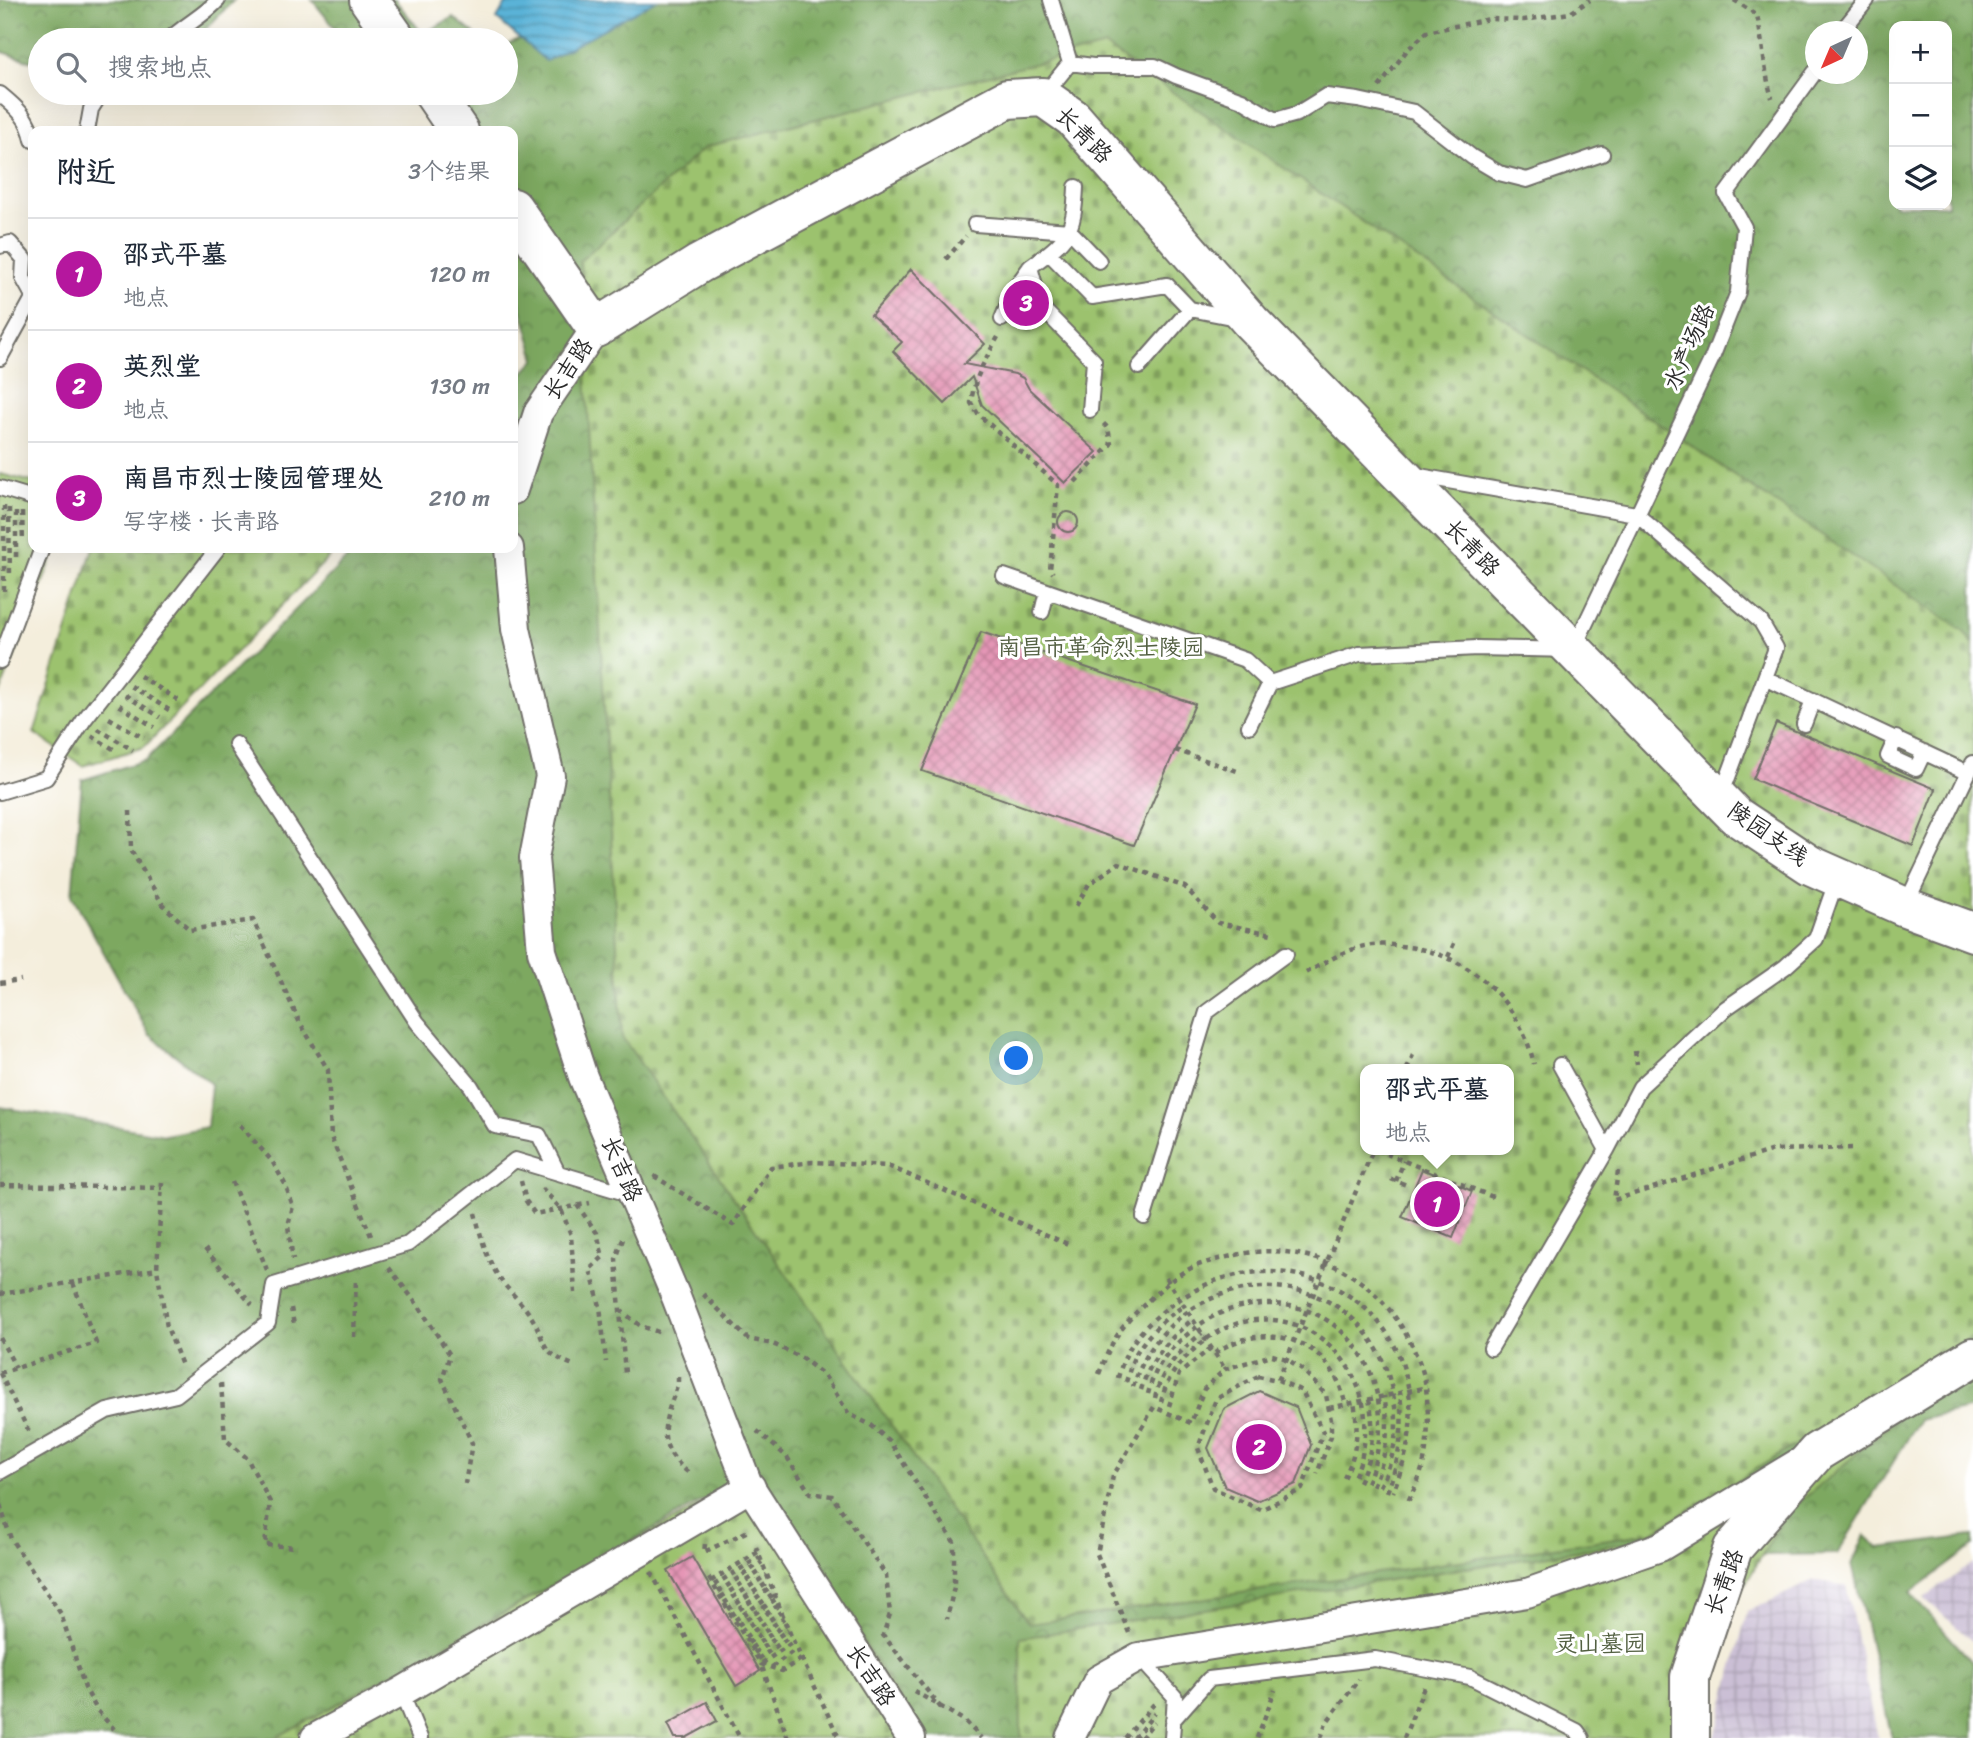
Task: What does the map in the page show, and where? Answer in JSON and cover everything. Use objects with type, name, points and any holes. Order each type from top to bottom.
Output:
[{"type":"street","points":[[369,0],[389,28]]},
{"type":"street","name":"长青路","points":[[596,328],[699,264],[1007,99],[1043,97],[1073,118],[1251,322],[1573,650]]},
{"type":"street","points":[[442,105],[456,126]]},
{"type":"street","points":[[518,219],[596,328]]},
{"type":"street","name":"长吉路","points":[[518,475],[538,413],[596,328]]},
{"type":"street","name":"长吉路","points":[[509,553],[516,629],[550,776],[534,858],[542,951],[583,1077],[751,1487],[911,1738]]},
{"type":"street","name":"陵园支线","points":[[1573,650],[1718,805],[1810,865],[1905,907],[1973,932]]},
{"type":"street","name":"长青路","points":[[1690,1738],[1690,1677],[1733,1548],[1817,1452],[1973,1357]]},
{"type":"street","points":[[1070,1738],[1098,1680],[1139,1657],[1527,1593],[1660,1546],[1817,1452]]},
{"type":"street","points":[[315,1738],[401,1692],[751,1487]]},
{"type":"lane","points":[[182,28],[209,10],[218,0]]},
{"type":"lane","points":[[1051,0],[1070,63]]},
{"type":"lane","points":[[1850,21],[1867,0]]},
{"type":"lane","points":[[1043,97],[1070,63]]},
{"type":"lane","points":[[1070,63],[1093,66],[1155,66],[1242,100],[1275,120],[1297,114],[1326,96],[1414,112],[1499,173],[1527,180],[1602,155]]},
{"type":"lane","name":"水产场路","points":[[1573,650],[1712,358],[1738,292],[1744,227],[1726,194],[1807,84]]},
{"type":"lane","points":[[0,94],[21,110],[29,126]]},
{"type":"lane","points":[[88,126],[93,105]]},
{"type":"lane","points":[[1002,319],[1015,288],[1030,267],[1049,253],[1070,231],[1075,218],[1076,187]]},
{"type":"lane","points":[[975,225],[1070,231],[1099,261]]},
{"type":"lane","points":[[0,246],[10,243],[24,259],[23,278],[28,288]]},
{"type":"lane","points":[[1049,253],[1093,297],[1167,285],[1190,309],[1251,322]]},
{"type":"lane","points":[[1030,267],[1041,307],[1094,361],[1090,410]]},
{"type":"lane","points":[[0,358],[28,306]]},
{"type":"lane","points":[[1139,367],[1190,309]]},
{"type":"lane","points":[[1399,472],[1636,514],[1761,622],[1776,648],[1765,678],[1749,742],[1718,805]]},
{"type":"lane","points":[[0,662],[39,553]]},
{"type":"lane","points":[[0,792],[46,778],[88,715],[214,553]]},
{"type":"lane","points":[[1004,576],[1245,660],[1270,683]]},
{"type":"lane","points":[[1041,612],[1047,591]]},
{"type":"lane","points":[[1249,726],[1270,683],[1359,654],[1477,649],[1573,650]]},
{"type":"lane","points":[[1765,678],[1924,752],[1971,768],[1936,825],[1905,907]]},
{"type":"lane","points":[[1804,724],[1813,700]]},
{"type":"lane","points":[[236,744],[417,1022],[471,1086],[495,1126],[538,1135],[558,1173]]},
{"type":"lane","points":[[1491,1348],[1607,1150],[1640,1087],[1726,1008],[1785,967],[1816,939],[1837,877]]},
{"type":"lane","points":[[1144,1217],[1207,1012],[1286,954]]},
{"type":"lane","points":[[1560,1065],[1607,1150]]},
{"type":"lane","points":[[0,1472],[107,1411],[177,1395],[268,1323],[279,1285],[408,1244],[515,1160],[633,1196]]},
{"type":"lane","points":[[1139,1657],[1175,1698],[1172,1738]]},
{"type":"lane","points":[[1173,1720],[1209,1679],[1375,1659],[1470,1677],[1577,1731],[1582,1738]]},
{"type":"lane","points":[[401,1692],[420,1738]]},
{"type":"path","points":[[1368,102],[1408,49],[1427,32],[1489,19],[1524,20],[1570,13],[1590,0]]},
{"type":"path","points":[[1734,0],[1756,15],[1772,97],[1784,116]]},
{"type":"path","points":[[946,259],[975,225]]},
{"type":"path","points":[[1002,319],[997,338],[985,356],[973,388],[971,403],[978,414],[1058,485],[1050,570],[1080,602]]},
{"type":"path","points":[[1075,482],[1111,444],[1108,428],[1090,410]]},
{"type":"path","points":[[16,494],[28,524]]},
{"type":"path","points":[[16,494],[23,555]]},
{"type":"path","points":[[4,595],[16,494]]},
{"type":"path","points":[[16,494],[16,617]]},
{"type":"path","points":[[10,634],[16,494]]},
{"type":"path","points":[[114,681],[178,700]]},
{"type":"path","points":[[114,681],[169,710]]},
{"type":"path","points":[[114,681],[160,717]]},
{"type":"path","points":[[114,681],[154,727]]},
{"type":"path","points":[[88,715],[144,738]]},
{"type":"path","points":[[88,715],[133,750]]},
{"type":"path","points":[[1175,750],[1240,772]]},
{"type":"path","points":[[130,811],[131,850],[163,905],[190,930],[253,920],[299,1021],[328,1070],[331,1137],[378,1253],[420,1308],[450,1355],[442,1379],[472,1443],[465,1484]]},
{"type":"path","points":[[1076,905],[1089,884],[1119,863],[1185,887],[1218,923],[1272,934]]},
{"type":"path","points":[[1448,957],[1456,939]]},
{"type":"path","points":[[1306,973],[1364,946],[1391,944],[1430,950],[1448,957],[1481,976],[1502,998],[1518,1022],[1534,1064]]},
{"type":"path","points":[[0,983],[21,980]]},
{"type":"path","points":[[1635,1051],[1640,1087]]},
{"type":"path","points":[[1408,1064],[1413,1055]]},
{"type":"path","points":[[240,1125],[272,1161],[293,1206],[288,1226],[294,1258],[279,1285]]},
{"type":"path","points":[[1619,1161],[1614,1200],[1773,1150],[1857,1147]]},
{"type":"path","points":[[1278,1380],[1373,1155]]},
{"type":"path","points":[[1388,1155],[1493,1198]]},
{"type":"path","points":[[515,1160],[526,1201],[536,1214],[597,1201]]},
{"type":"path","points":[[515,1160],[561,1209],[571,1235],[575,1293]]},
{"type":"path","points":[[1404,1161],[1393,1180],[1409,1186]]},
{"type":"path","points":[[620,1164],[650,1174],[733,1225],[771,1167],[813,1162],[888,1166],[1070,1245]]},
{"type":"path","points":[[232,1182],[295,1325]]},
{"type":"path","points":[[0,1185],[162,1185],[157,1269],[167,1327],[190,1385]]},
{"type":"path","points":[[470,1195],[484,1250],[502,1282],[529,1313],[546,1348],[557,1359],[576,1366]]},
{"type":"path","points":[[577,1205],[597,1233],[603,1257],[590,1269],[600,1306],[606,1362]]},
{"type":"path","points":[[625,1374],[616,1259],[628,1226],[654,1245]]},
{"type":"path","points":[[205,1249],[268,1323]]},
{"type":"path","points":[[1099,1374],[1114,1336],[1167,1280],[1186,1269],[1244,1253],[1268,1251],[1292,1253],[1327,1262],[1357,1278],[1382,1300],[1399,1321],[1415,1351],[1428,1387],[1421,1472],[1408,1502]]},
{"type":"path","points":[[354,1337],[357,1260]]},
{"type":"path","points":[[0,1294],[157,1269]]},
{"type":"path","points":[[1118,1378],[1129,1348],[1149,1322],[1180,1300],[1215,1282],[1245,1273],[1284,1272],[1338,1287],[1378,1323],[1393,1344],[1403,1366],[1409,1391],[1410,1440],[1394,1492]]},
{"type":"path","points":[[1167,1280],[1225,1369]]},
{"type":"path","points":[[38,1451],[0,1373],[96,1343],[73,1283]]},
{"type":"path","points":[[1133,1387],[1149,1349],[1176,1321],[1216,1295],[1250,1287],[1280,1288],[1313,1296],[1346,1312],[1359,1324],[1383,1357],[1393,1394],[1396,1433],[1387,1474],[1379,1488]]},
{"type":"path","points":[[701,1292],[748,1339],[782,1349],[824,1375],[849,1414],[871,1425],[890,1442],[954,1542],[954,1587],[947,1619]]},
{"type":"path","points":[[1147,1394],[1153,1373],[1162,1360],[1197,1326],[1222,1311],[1273,1304],[1321,1315],[1352,1341],[1371,1374],[1378,1398],[1381,1428],[1379,1444],[1373,1472],[1366,1485]]},
{"type":"path","points":[[1126,1382],[1134,1356],[1160,1325],[1184,1306]]},
{"type":"path","points":[[620,1310],[641,1326],[670,1338]]},
{"type":"path","points":[[1141,1390],[1146,1373],[1162,1348],[1193,1320]]},
{"type":"path","points":[[1161,1402],[1176,1367],[1206,1339],[1224,1328],[1252,1321],[1288,1322],[1300,1326],[1321,1336],[1345,1360],[1362,1401],[1365,1434],[1362,1454],[1352,1480]]},
{"type":"path","points":[[1155,1398],[1158,1384],[1171,1361],[1202,1334]]},
{"type":"path","points":[[1169,1406],[1180,1374],[1229,1343],[1265,1336],[1295,1340],[1316,1352],[1334,1374],[1346,1404]]},
{"type":"path","points":[[0,1338],[16,1368]]},
{"type":"path","points":[[1139,1657],[1097,1554],[1113,1476],[1154,1407],[1191,1423],[1204,1389],[1225,1369],[1272,1355],[1287,1359],[1314,1381],[1326,1395],[1332,1420],[1331,1436],[1317,1474]]},
{"type":"path","points":[[220,1361],[225,1439],[247,1458],[270,1502],[265,1545],[297,1547]]},
{"type":"path","points":[[677,1372],[678,1384],[663,1432],[673,1460],[689,1473]]},
{"type":"path","points":[[1258,1376],[1278,1380],[1302,1391],[1323,1432],[1302,1489],[1261,1510],[1213,1488],[1198,1448],[1216,1399],[1258,1376]]},
{"type":"path","points":[[1329,1408],[1428,1387]]},
{"type":"path","points":[[1387,1492],[1400,1450],[1400,1393]]},
{"type":"path","points":[[1373,1486],[1383,1460],[1388,1431],[1384,1396]]},
{"type":"path","points":[[1359,1482],[1372,1447],[1374,1420],[1369,1399]]},
{"type":"path","points":[[1344,1478],[1350,1467],[1357,1438],[1354,1402]]},
{"type":"path","points":[[749,1424],[788,1457],[810,1493],[832,1496],[886,1574],[890,1614],[883,1634],[941,1708]]},
{"type":"path","points":[[0,1505],[11,1539],[61,1614],[85,1688],[97,1710],[114,1729]]},
{"type":"path","points":[[708,1512],[704,1552],[749,1530],[796,1649],[839,1738]]},
{"type":"path","points":[[0,1527],[6,1523]]},
{"type":"path","points":[[640,1552],[740,1738]]},
{"type":"path","points":[[760,1557],[712,1581],[759,1662],[787,1738]]},
{"type":"path","points":[[720,1595],[760,1557]]},
{"type":"path","points":[[720,1595],[764,1569]]},
{"type":"path","points":[[724,1603],[767,1575]]},
{"type":"path","points":[[728,1609],[771,1585]]},
{"type":"path","points":[[736,1623],[771,1585]]},
{"type":"path","points":[[736,1623],[776,1599]]},
{"type":"path","points":[[736,1623],[776,1599]]},
{"type":"path","points":[[746,1640],[781,1612]]},
{"type":"path","points":[[746,1640],[786,1624]]},
{"type":"path","points":[[753,1651],[786,1624]]},
{"type":"path","points":[[759,1662],[792,1639]]},
{"type":"path","points":[[771,1667],[796,1649]]},
{"type":"path","points":[[759,1662],[782,1671],[801,1659]]},
{"type":"path","points":[[1321,1738],[1326,1723],[1375,1659]]},
{"type":"path","points":[[1404,1738],[1431,1669]]},
{"type":"path","points":[[1257,1738],[1283,1670]]},
{"type":"path","points":[[910,1687],[965,1721],[981,1738]]},
{"type":"path","points":[[1125,1738],[1167,1689]]},
{"type":"shaded area","points":[[1973,1563],[1973,1642],[1924,1598]]},
{"type":"shaded area","points":[[1814,1580],[1846,1586],[1878,1738],[1715,1738],[1747,1612]]},
{"type":"green space","points":[[0,0],[234,0],[207,28],[28,28],[28,60],[0,51]]},
{"type":"green space","points":[[312,0],[395,0],[418,28],[335,28]]},
{"type":"green space","points":[[590,0],[1973,0],[1973,1408],[1919,1420],[1837,1554],[1702,1556],[1119,1738],[859,1738],[711,1496],[280,1738],[0,1738],[0,1107],[165,1135],[207,1127],[211,1084],[149,1034],[72,895],[82,780],[146,760],[352,553],[518,553],[518,379],[536,359],[518,297],[518,126],[439,126],[441,105],[518,105],[518,39],[576,12]]},
{"type":"green space","points":[[453,17],[467,28],[434,28]]},
{"type":"green space","name":"南昌市革命烈士陵园","points":[[1105,46],[1964,632],[1973,645],[1973,1337],[1651,1533],[1029,1624],[622,1037],[580,261],[705,147]]},
{"type":"green space","points":[[0,474],[28,481],[28,553],[54,553],[0,693]]},
{"type":"green space","points":[[91,553],[333,553],[144,747],[83,766],[34,733]]},
{"type":"green space","name":"灵山墓园","points":[[1902,1415],[1786,1514],[1693,1674],[1692,1738],[1021,1738],[1020,1638],[1651,1539]]},
{"type":"green space","points":[[756,1475],[925,1738],[275,1738]]},
{"type":"green space","points":[[1865,1535],[1879,1548],[1973,1536],[1973,1546],[1910,1593],[1973,1663],[1973,1738],[1892,1738],[1852,1564]]},
{"type":"water","points":[[508,0],[656,0],[546,61],[518,37],[518,28],[508,28],[497,19]]},
{"type":"building","points":[[911,269],[985,344],[964,364],[1023,378],[1029,389],[1097,452],[1065,483],[982,405],[972,377],[945,404],[893,351],[902,342],[871,315]]},
{"type":"building","points":[[1064,512],[1072,512],[1078,522],[1072,532],[1064,532],[1058,526],[1058,518]]},
{"type":"building","points":[[981,632],[1195,704],[1134,845],[922,771]]},
{"type":"building","points":[[1776,723],[1936,789],[1913,846],[1753,779]]},
{"type":"building","points":[[1422,1169],[1472,1191],[1453,1238],[1402,1217]]},
{"type":"building","points":[[1259,1391],[1296,1407],[1311,1445],[1296,1484],[1257,1501],[1225,1487],[1208,1448],[1224,1409]]},
{"type":"building","points":[[692,1557],[760,1671],[736,1686],[668,1571]]},
{"type":"building","points":[[707,1702],[717,1721],[686,1738],[675,1738],[668,1724]]},
{"type":"place","name":"南昌市烈士陵园管理处","points":[[1026,303]]},
{"type":"place","name":"邵式平墓","points":[[1437,1204]]},
{"type":"place","name":"英烈堂","points":[[1259,1447]]}]
